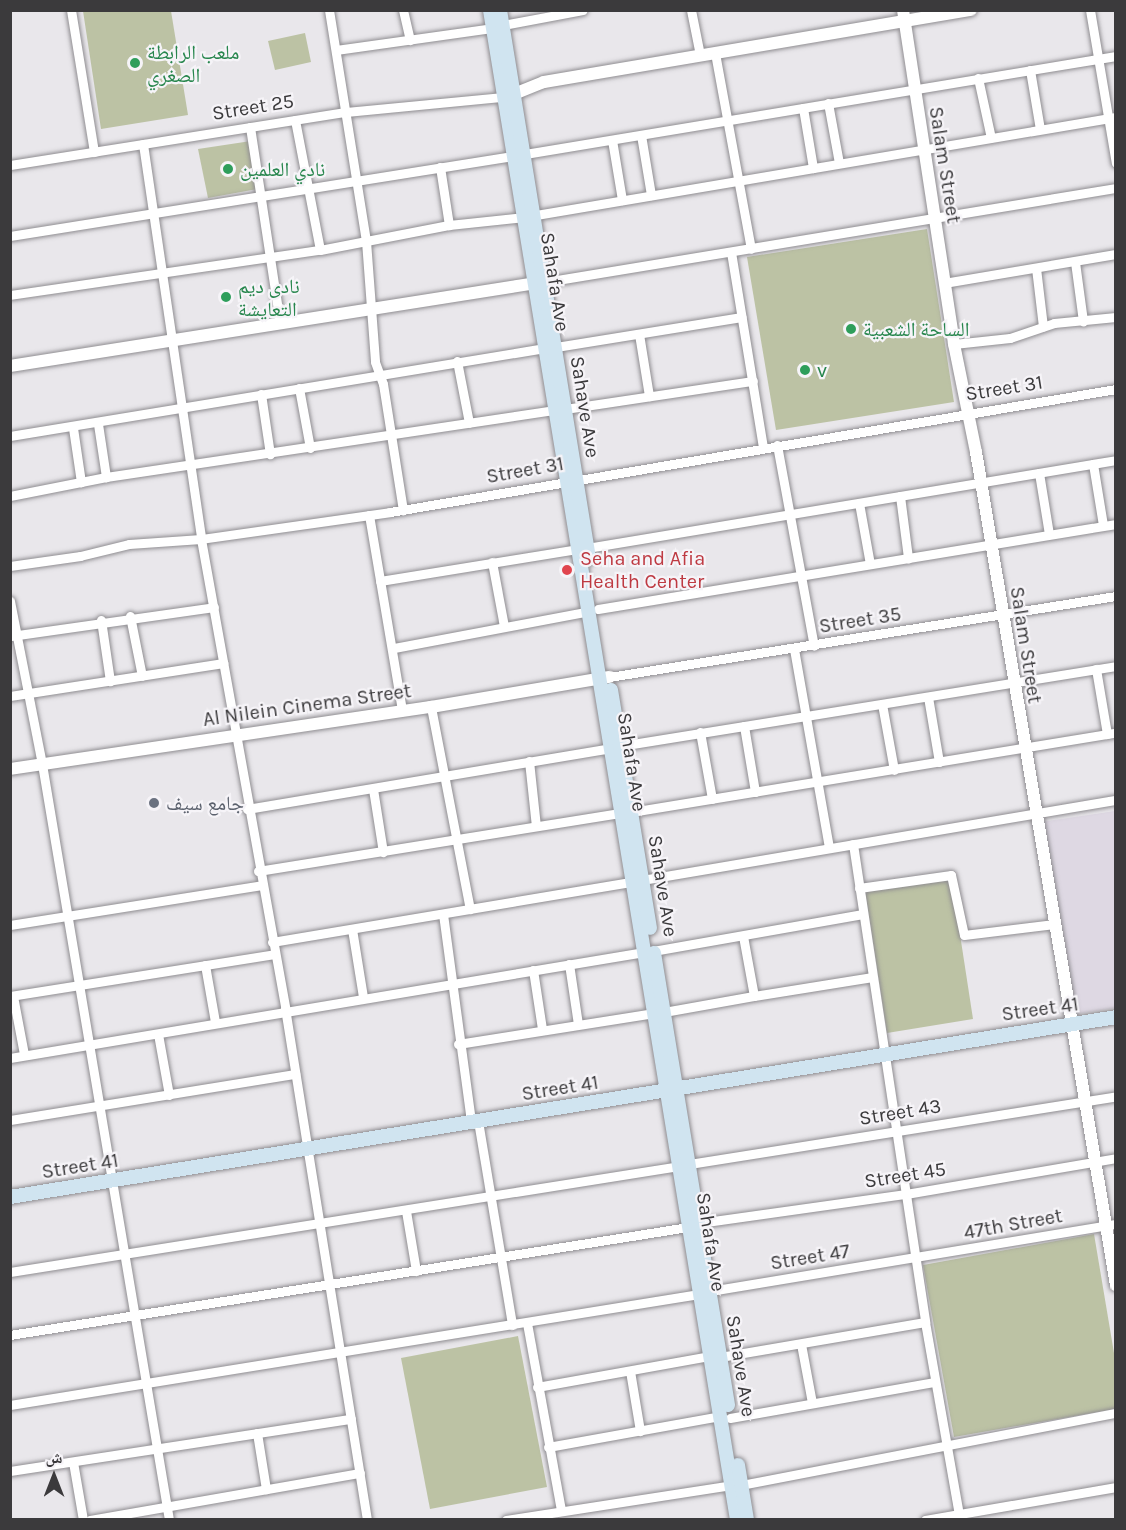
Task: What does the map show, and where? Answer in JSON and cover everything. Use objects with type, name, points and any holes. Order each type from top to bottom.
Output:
[{"type":"main road","points":[[490,10],[498,27]]},
{"type":"main road","name":"Sahave Ave","points":[[500,10],[498,27],[508,95],[530,216],[736,1485],[747,1520]]},
{"type":"main road","name":"Street 41","points":[[10,1197],[1116,1017]]},
{"type":"main road","points":[[736,1485],[737,1520]]},
{"type":"street","points":[[71,10],[94,152]]},
{"type":"street","points":[[329,10],[366,241],[370,310],[378,375],[391,435],[403,510]]},
{"type":"street","points":[[403,10],[410,40]]},
{"type":"street","points":[[691,10],[700,56]]},
{"type":"street","name":"Street 25","points":[[10,165],[346,112],[508,95],[544,82],[700,56],[904,16],[971,10]]},
{"type":"street","points":[[1090,10],[1112,118],[1116,163]]},
{"type":"street","points":[[336,50],[498,27],[577,11]]},
{"type":"street","name":"Salam Street","points":[[904,16],[913,89],[954,344],[968,412],[1070,1024],[1095,1161],[1111,1225],[1116,1285]]},
{"type":"street","points":[[715,53],[751,249]]},
{"type":"street","points":[[10,236],[356,179],[612,140],[1116,56]]},
{"type":"street","points":[[1030,70],[1040,129]]},
{"type":"street","points":[[978,78],[991,138]]},
{"type":"street","points":[[828,103],[839,163]]},
{"type":"street","points":[[803,108],[813,168]]},
{"type":"street","points":[[10,295],[320,250],[449,225],[530,216],[1112,118]]},
{"type":"street","points":[[295,120],[320,250]]},
{"type":"street","points":[[250,128],[280,323]]},
{"type":"street","points":[[640,135],[651,195]]},
{"type":"street","points":[[612,140],[622,200]]},
{"type":"street","points":[[142,144],[189,467],[246,808],[285,1011],[367,1520]]},
{"type":"street","points":[[440,166],[449,225]]},
{"type":"street","points":[[10,366],[540,283],[1116,188]]},
{"type":"street","points":[[731,252],[763,447]]},
{"type":"street","points":[[944,283],[1116,254]]},
{"type":"street","points":[[1075,262],[1083,321]]},
{"type":"street","points":[[1036,268],[1043,327]]},
{"type":"street","points":[[10,436],[98,424],[181,407],[742,317]]},
{"type":"street","points":[[954,344],[1010,338],[1043,327],[1116,317]]},
{"type":"street","points":[[639,334],[649,396]]},
{"type":"street","points":[[457,362],[469,423]]},
{"type":"street","points":[[10,496],[106,477],[189,467],[753,381]]},
{"type":"street","points":[[299,388],[310,448]]},
{"type":"street","name":"Street 31","points":[[10,566],[80,556],[129,544],[201,540],[403,510],[968,412],[1116,389]]},
{"type":"street","points":[[261,394],[270,454]]},
{"type":"street","points":[[98,424],[106,477]]},
{"type":"street","points":[[73,428],[81,482]]},
{"type":"street","points":[[777,445],[814,646]]},
{"type":"street","points":[[380,581],[1116,460]]},
{"type":"street","points":[[1094,464],[1103,525]]},
{"type":"street","points":[[1039,473],[1049,534]]},
{"type":"street","points":[[900,496],[908,558]]},
{"type":"street","points":[[859,503],[870,564]]},
{"type":"street","points":[[369,515],[394,648],[402,711]]},
{"type":"street","points":[[394,648],[594,610],[1116,524]]},
{"type":"street","points":[[492,562],[504,626]]},
{"type":"street","name":"Street 35","points":[[604,677],[814,646],[1116,596]]},
{"type":"street","points":[[10,601],[13,635],[42,764],[168,1520]]},
{"type":"street","points":[[13,635],[101,620],[214,607]]},
{"type":"street","points":[[130,616],[142,676]]},
{"type":"street","points":[[101,620],[110,681]]},
{"type":"street","points":[[794,649],[829,848]]},
{"type":"street","points":[[10,696],[223,663]]},
{"type":"street","points":[[246,808],[373,789],[700,732],[1116,666]]},
{"type":"street","points":[[258,871],[894,770],[1111,733],[1096,669]]},
{"type":"street","name":"Al Nilein Cinema Street","points":[[10,769],[431,707],[604,677]]},
{"type":"street","points":[[928,697],[939,762]]},
{"type":"street","points":[[882,704],[894,770]]},
{"type":"street","points":[[431,707],[470,909]]},
{"type":"street","points":[[744,726],[755,792]]},
{"type":"street","points":[[700,732],[712,799]]},
{"type":"street","points":[[529,761],[536,826]]},
{"type":"street","points":[[373,789],[383,852]]},
{"type":"street","points":[[272,942],[1116,800]]},
{"type":"street","points":[[853,844],[925,1322],[959,1516]]},
{"type":"street","points":[[859,888],[951,875],[964,935],[1054,924]]},
{"type":"street","points":[[10,926],[262,885]]},
{"type":"street","points":[[442,914],[454,982],[458,1044],[491,1195],[513,1325]]},
{"type":"street","points":[[10,1058],[864,914]]},
{"type":"street","points":[[352,929],[363,997]]},
{"type":"street","points":[[743,936],[754,996]]},
{"type":"street","points":[[24,1054],[12,996],[274,954]]},
{"type":"street","points":[[569,964],[578,1024]]},
{"type":"street","points":[[205,965],[215,1022]]},
{"type":"street","points":[[533,970],[542,1029]]},
{"type":"street","points":[[458,1044],[872,977]]},
{"type":"street","points":[[158,1034],[170,1095]]},
{"type":"street","points":[[10,1120],[295,1074]]},
{"type":"street","name":"Street 43","points":[[10,1272],[319,1222],[406,1211],[491,1195],[1116,1096]]},
{"type":"street","name":"Street 45","points":[[10,1335],[501,1258],[694,1225],[906,1194],[1116,1158]]},
{"type":"street","points":[[406,1211],[416,1271]]},
{"type":"street","name":"47th Street","points":[[916,1259],[1111,1225]]},
{"type":"street","name":"Street 47","points":[[10,1405],[916,1259]]},
{"type":"street","points":[[537,1387],[925,1322]]},
{"type":"street","points":[[527,1323],[561,1511]]},
{"type":"street","points":[[801,1344],[812,1403]]},
{"type":"street","points":[[630,1371],[640,1431]]},
{"type":"street","points":[[548,1447],[935,1382]]},
{"type":"street","points":[[506,1520],[541,1517],[561,1511],[736,1485],[1116,1413]]},
{"type":"street","points":[[10,1471],[351,1419]]},
{"type":"street","points":[[257,1433],[266,1489]]},
{"type":"street","points":[[73,1462],[82,1520]]},
{"type":"street","points":[[90,1520],[360,1473]]},
{"type":"street","points":[[925,1520],[959,1516],[1116,1487]]},
{"type":"shaded area","points":[[1115,811],[1115,1008],[1071,1015],[1041,822]]},
{"type":"green space","name":"ملعب الرابطة الصغري","points":[[83,11],[171,11],[188,115],[101,129]]},
{"type":"green space","points":[[305,33],[311,62],[275,70],[268,41]]},
{"type":"green space","name":"نادي العلمين","points":[[251,141],[258,189],[208,198],[198,149]]},
{"type":"green space","name":"الساحة الشعبية","points":[[927,229],[954,402],[776,430],[747,257]]},
{"type":"green space","points":[[951,876],[973,1019],[887,1033],[865,890]]},
{"type":"green space","points":[[1094,1234],[1115,1359],[1115,1409],[954,1437],[923,1265]]},
{"type":"green space","points":[[518,1336],[547,1487],[430,1509],[401,1358]]},
{"type":"place","name":"ملعب الرابطة الصغري","points":[[135,63]]},
{"type":"place","name":"نادي العلمين","points":[[228,169]]},
{"type":"place","name":"نادى ديم التعايشة","points":[[226,297]]},
{"type":"place","name":"الساحة الشعبية","points":[[851,329]]},
{"type":"place","name":"v","points":[[805,370]]},
{"type":"place","name":"Seha and Afia Health Center","points":[[567,570]]},
{"type":"place","name":"جامع سيف","points":[[154,803]]}]
